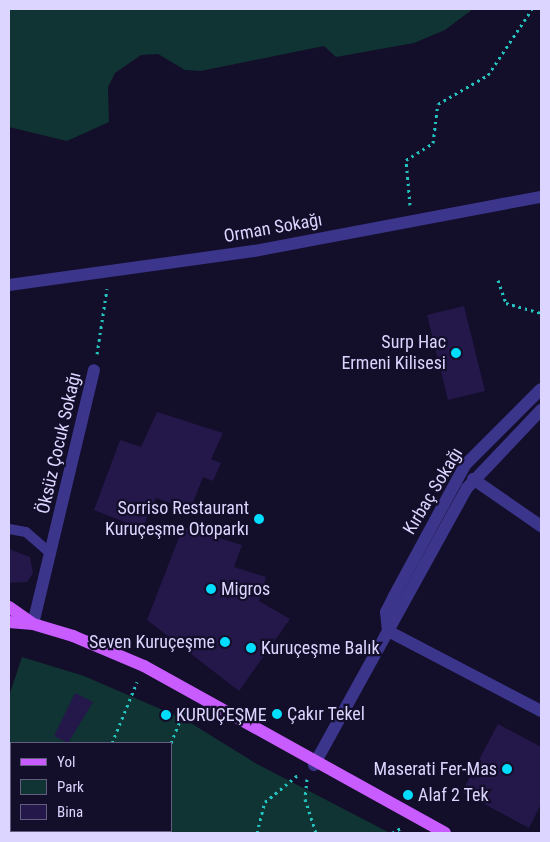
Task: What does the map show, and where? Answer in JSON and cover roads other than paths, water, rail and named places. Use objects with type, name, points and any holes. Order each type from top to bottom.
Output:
[{"type":"main road","points":[[9,607],[33,624],[144,666],[192,692],[314,765],[445,833]]},
{"type":"main road","points":[[9,622],[33,624]]},
{"type":"street","name":"Orman Sokağı","points":[[9,285],[111,269],[254,251],[541,197]]},
{"type":"street","name":"Öksüz Çocuk Sokağı","points":[[33,624],[94,370]]},
{"type":"street","name":"Kırbaç Sokağı","points":[[388,631],[386,612],[451,488],[480,448],[541,389]]},
{"type":"street","name":"Kırbaç Sokağı","points":[[314,765],[462,495],[473,479],[541,410]]},
{"type":"street","points":[[473,479],[541,526]]},
{"type":"street","points":[[451,488],[462,495]]},
{"type":"street","points":[[388,631],[541,711]]},
{"type":"lane","points":[[9,529],[26,532],[50,554]]},
{"type":"water","points":[[9,802],[10,832],[131,833],[9,833]]},
{"type":"place","name":"Surp Hac Ermeni Kilisesi","points":[[456,353]]},
{"type":"place","name":"Sorriso Restaurant Kuruçeşme Otoparkı","points":[[259,519]]},
{"type":"place","name":"Migros","points":[[211,589]]},
{"type":"place","name":"Seven Kuruçeşme","points":[[225,642]]},
{"type":"place","name":"Kuruçeşme Balık","points":[[251,648]]},
{"type":"place","name":"Çakır Tekel","points":[[277,714]]},
{"type":"place","name":"KURUÇEŞME","points":[[166,715]]},
{"type":"place","name":"Maserati Fer-Mas","points":[[507,769]]},
{"type":"place","name":"Alaf 2 Tek","points":[[408,795]]}]
